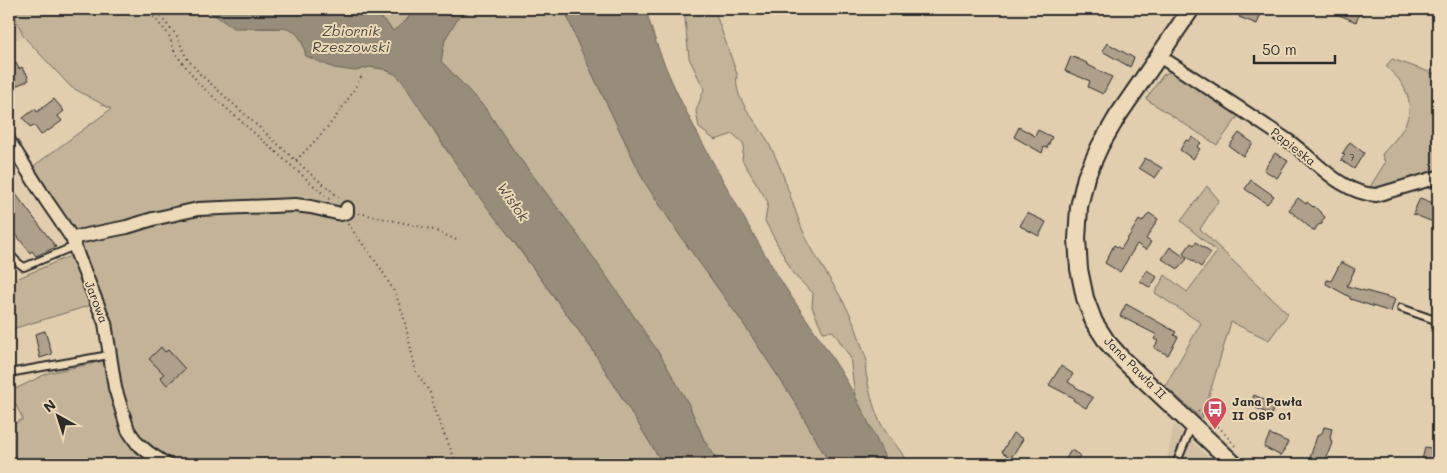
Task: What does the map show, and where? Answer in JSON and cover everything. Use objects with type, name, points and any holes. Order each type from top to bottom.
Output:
[{"type":"street","name":"Jana Pawła II","points":[[1191,9],[1117,117],[1100,146],[1086,177],[1079,207],[1077,239],[1079,270],[1085,298],[1094,322],[1107,342],[1124,361],[1192,416],[1236,457]]},
{"type":"street","name":"Papieska","points":[[1160,56],[1300,150],[1324,171],[1365,195],[1376,195],[1438,177]]},
{"type":"street","name":"Jarowa","points":[[10,144],[73,242],[105,323],[115,388],[128,430],[137,443],[148,453],[166,464]]},
{"type":"street","points":[[73,242],[176,212],[198,209],[294,205],[345,211]]},
{"type":"lane","points":[[9,253],[24,267],[73,242]]},
{"type":"lane","points":[[1401,308],[1438,321]]},
{"type":"lane","points":[[9,373],[109,355]]},
{"type":"lane","points":[[1177,464],[1192,416]]},
{"type":"path","points":[[148,9],[169,35],[175,53],[200,85],[264,144],[340,209],[431,229],[459,240]]},
{"type":"path","points":[[154,9],[177,36],[186,56],[200,74],[345,202],[345,211],[352,231],[381,269],[395,293],[404,314],[416,372],[431,394],[434,410],[457,464]]},
{"type":"path","points":[[296,160],[334,120],[348,101],[361,77]]},
{"type":"path","points":[[1192,416],[1199,411],[1219,427],[1235,444],[1236,457]]},
{"type":"shaded area","points":[[9,9],[12,9],[24,37],[9,41]]},
{"type":"shaded area","points":[[12,9],[206,9],[229,22],[243,26],[288,29],[299,36],[306,56],[355,71],[370,67],[383,69],[395,74],[412,93],[442,144],[592,349],[663,464],[157,464],[140,454],[118,464],[9,464],[9,426],[23,419],[9,392],[48,373],[104,361],[105,342],[95,304],[9,330],[9,282],[70,256],[75,230],[31,168],[111,109],[71,87],[24,37]]},
{"type":"shaded area","points":[[366,9],[414,9],[406,21],[393,31],[385,21]]},
{"type":"shaded area","points":[[464,9],[565,9],[578,44],[644,181],[681,237],[743,323],[793,399],[830,464],[720,464],[718,462],[704,440],[688,403],[572,227],[514,151],[486,109],[441,61],[445,39]]},
{"type":"shaded area","points":[[684,9],[714,9],[737,74],[737,84],[742,102],[774,153],[806,238],[852,319],[867,361],[868,384],[877,415],[907,464],[888,464],[855,396],[850,357],[833,331],[823,332],[812,307],[813,293],[794,275],[765,221],[768,202],[742,160],[744,144],[733,134],[715,140],[699,128],[696,111],[704,89],[689,58]]},
{"type":"shaded area","points":[[1392,59],[1438,75],[1438,173],[1378,191],[1368,190],[1385,163],[1382,154],[1402,130],[1409,113],[1407,94],[1400,81],[1386,66]]},
{"type":"shaded area","points":[[1173,70],[1240,114],[1217,145],[1146,99],[1163,75]]},
{"type":"shaded area","points":[[1207,186],[1219,200],[1200,229],[1288,314],[1269,340],[1231,322],[1202,419],[1165,386],[1201,323],[1155,293],[1165,275],[1187,292],[1217,252],[1181,221]]},
{"type":"shaded area","points":[[1174,424],[1216,464],[1166,464]]},
{"type":"water","name":"Zbiornik Rzeszowski","points":[[206,9],[366,9],[385,21],[393,31],[406,21],[414,9],[464,9],[445,39],[441,61],[486,109],[514,151],[572,227],[616,290],[661,356],[688,403],[704,440],[720,464],[663,464],[592,349],[515,243],[472,188],[402,81],[395,74],[383,69],[370,67],[355,71],[334,68],[306,56],[302,41],[296,33],[285,28],[233,28]]},
{"type":"water","points":[[565,9],[646,9],[667,71],[706,149],[774,270],[847,382],[888,464],[830,464],[793,399],[743,323],[681,237],[644,181],[578,44]]},
{"type":"building","points":[[1243,9],[1263,9],[1257,24],[1239,17]]},
{"type":"building","points":[[1325,9],[1362,9],[1356,22]]},
{"type":"building","points":[[1107,43],[1134,58],[1130,67],[1102,51]]},
{"type":"building","points":[[1071,56],[1112,77],[1103,94],[1088,87],[1090,81],[1065,71]]},
{"type":"building","points":[[16,63],[19,69],[22,67],[24,72],[26,72],[29,80],[11,88],[9,66]]},
{"type":"building","points":[[54,99],[64,111],[58,116],[62,121],[41,135],[34,125],[31,128],[23,118],[35,109],[37,112]]},
{"type":"building","points":[[1019,127],[1035,136],[1038,130],[1052,137],[1047,148],[1044,147],[1042,153],[1014,137]]},
{"type":"building","points":[[1239,133],[1253,143],[1243,156],[1229,146]]},
{"type":"building","points":[[1192,137],[1201,143],[1197,147],[1200,149],[1193,159],[1180,150],[1186,140],[1189,141]]},
{"type":"building","points":[[1350,142],[1364,153],[1354,169],[1341,160],[1345,155],[1342,154]]},
{"type":"building","points":[[1275,153],[1288,161],[1277,178],[1264,170]]},
{"type":"building","points":[[1145,158],[1162,168],[1155,178],[1139,168]]},
{"type":"building","points":[[1251,180],[1274,196],[1267,204],[1245,189]]},
{"type":"building","points":[[9,185],[56,247],[36,256],[32,251],[30,253],[9,225]]},
{"type":"building","points":[[1298,198],[1306,204],[1307,202],[1314,206],[1325,217],[1322,224],[1318,225],[1314,231],[1289,210]]},
{"type":"building","points":[[1420,198],[1438,205],[1433,222],[1413,214]]},
{"type":"building","points":[[1027,213],[1046,222],[1039,236],[1020,226]]},
{"type":"building","points":[[1149,213],[1158,219],[1146,239],[1151,242],[1146,250],[1137,244],[1120,272],[1105,263],[1114,245],[1121,249],[1139,220],[1142,222]]},
{"type":"building","points":[[1196,242],[1211,253],[1201,267],[1183,254],[1191,243],[1194,245]]},
{"type":"building","points":[[1170,247],[1187,259],[1178,269],[1162,259]]},
{"type":"building","points":[[1341,262],[1355,269],[1347,286],[1395,299],[1391,312],[1350,299],[1350,297],[1326,284],[1327,280],[1331,281]]},
{"type":"building","points":[[1147,270],[1157,277],[1150,288],[1140,281]]},
{"type":"building","points":[[1126,304],[1176,332],[1174,335],[1178,337],[1168,355],[1154,348],[1158,341],[1154,339],[1157,335],[1120,316]]},
{"type":"building","points":[[45,331],[52,354],[40,358],[35,334]]},
{"type":"building","points":[[161,347],[165,352],[168,350],[185,369],[167,385],[160,377],[164,374],[149,359]]},
{"type":"building","points":[[1061,366],[1073,374],[1068,382],[1093,398],[1086,408],[1073,400],[1074,398],[1049,385]]},
{"type":"building","points":[[1254,395],[1275,405],[1271,415],[1250,405]]},
{"type":"building","points":[[1324,427],[1332,429],[1330,437],[1332,443],[1324,464],[1308,464],[1317,436],[1322,433]]},
{"type":"building","points":[[1013,433],[1023,439],[1011,458],[1002,452]]},
{"type":"building","points":[[1270,434],[1288,442],[1281,456],[1264,447]]},
{"type":"building","points":[[1425,447],[1436,449],[1432,463],[1422,460]]},
{"type":"building","points":[[1071,450],[1080,455],[1075,464],[1063,464]]},
{"type":"place","name":"Jana Pawła II OSP 01","points":[[1215,430]]},
{"type":"water label","name":"Wisłok","points":[[513,202]]}]
